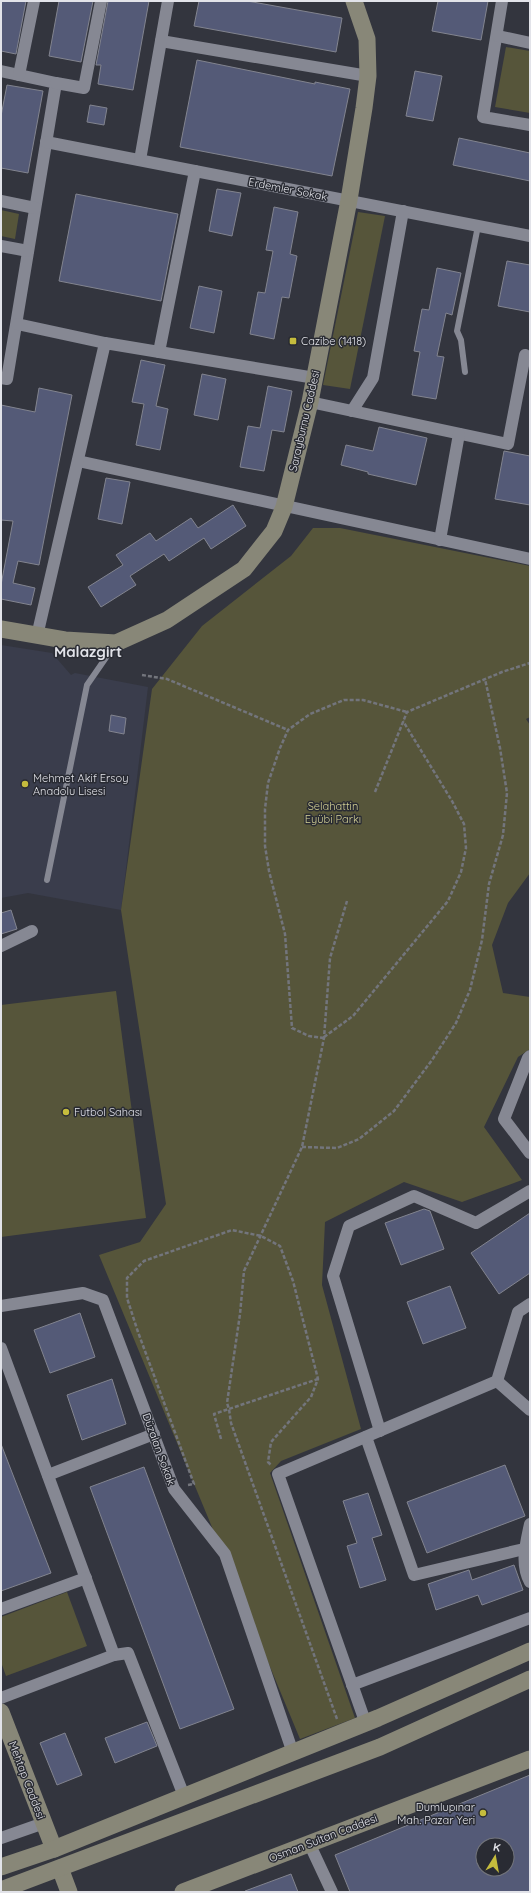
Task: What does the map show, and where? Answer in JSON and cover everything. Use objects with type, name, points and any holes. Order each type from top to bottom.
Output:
[{"type":"street","points":[[19,75],[34,1]]},
{"type":"street","points":[[1,71],[84,88],[101,1]]},
{"type":"street","points":[[140,160],[168,1]]},
{"type":"street","points":[[502,1],[498,36],[483,117],[530,125]]},
{"type":"street","name":"Sarayburnu Caddesi","points":[[1,629],[37,636],[116,643],[167,620],[244,569],[274,530],[284,507],[310,402],[349,200],[368,76],[367,39],[357,2]]},
{"type":"street","points":[[498,36],[530,43]]},
{"type":"street","points":[[161,41],[368,76]]},
{"type":"street","points":[[1,378],[7,379],[56,83]]},
{"type":"street","name":"Erdemler Sokak","points":[[46,142],[530,236]]},
{"type":"street","points":[[159,352],[194,171]]},
{"type":"street","points":[[1,201],[36,208]]},
{"type":"street","points":[[352,411],[373,378],[403,211]]},
{"type":"street","points":[[1,246],[28,251]]},
{"type":"street","points":[[17,324],[106,343],[315,378]]},
{"type":"street","points":[[37,636],[106,343]]},
{"type":"street","points":[[310,402],[508,444],[525,356]]},
{"type":"street","points":[[440,540],[459,434]]},
{"type":"street","points":[[78,461],[284,507],[530,559]]},
{"type":"street","points":[[1,946],[32,931]]},
{"type":"street","points":[[530,1056],[504,1119],[530,1153]]},
{"type":"street","points":[[380,1431],[333,1276],[349,1226],[414,1196],[476,1223],[530,1191]]},
{"type":"street","name":"Düzalan Sokak","points":[[1,1306],[83,1293],[103,1300],[174,1489],[225,1554],[293,1753]]},
{"type":"street","points":[[497,1382],[518,1312],[530,1304]]},
{"type":"street","points":[[1,1348],[114,1655]]},
{"type":"street","points":[[366,1724],[278,1474],[497,1382]]},
{"type":"street","points":[[497,1382],[530,1410]]},
{"type":"street","points":[[48,1475],[154,1434]]},
{"type":"street","points":[[366,1437],[414,1575],[524,1549]]},
{"type":"street","points":[[530,1524],[524,1549],[525,1572],[530,1582]]},
{"type":"street","points":[[1,1608],[86,1578]]},
{"type":"street","points":[[352,1686],[530,1618]]},
{"type":"street","points":[[1,1867],[54,1849],[366,1724],[530,1650]]},
{"type":"street","points":[[1,1698],[114,1655],[128,1653],[184,1796]]},
{"type":"street","points":[[1,1890],[380,1747],[530,1679]]},
{"type":"street","name":"Mehtap Caddesi","points":[[1,1712],[54,1849]]},
{"type":"street","name":"Osman Sultan Caddesi","points":[[183,1892],[530,1759]]},
{"type":"street","points":[[1,1838],[44,1823]]},
{"type":"street","points":[[309,1843],[332,1892]]},
{"type":"street","points":[[54,1849],[69,1892]]},
{"type":"lane","points":[[465,372],[461,340],[457,331],[478,226]]},
{"type":"lane","points":[[47,880],[87,685],[116,643]]},
{"type":"path","points":[[403,721],[452,801],[464,824],[466,848],[461,872],[448,901],[353,1016],[324,1038],[309,1036],[292,1028],[285,934],[269,871],[265,846],[265,810],[268,783],[288,730],[310,714],[344,700],[363,700],[407,712],[485,679],[530,663]]},
{"type":"path","points":[[142,675],[167,679],[288,730]]},
{"type":"path","points":[[302,1146],[337,1148],[359,1139],[394,1111],[432,1060],[456,1023],[470,990],[482,940],[490,884],[503,835],[507,793],[500,748],[485,679]]},
{"type":"path","points":[[375,792],[407,712]]},
{"type":"path","points":[[342,1733],[231,1423],[227,1403],[240,1314],[244,1271],[302,1146],[324,1038],[330,958],[347,901]]},
{"type":"path","points":[[174,1489],[194,1484],[138,1332],[127,1298],[127,1278],[144,1261],[232,1230],[261,1236],[280,1246],[292,1281],[318,1379],[311,1397],[271,1442],[268,1462],[278,1474]]},
{"type":"path","points":[[221,1439],[214,1414],[318,1379]]},
{"type":"shaded area","points":[[1,645],[52,653],[71,675],[75,673],[148,687],[121,910],[28,893],[1,898]]},
{"type":"green space","points":[[506,47],[530,51],[530,113],[495,107]]},
{"type":"green space","points":[[1,210],[19,214],[15,239],[1,236]]},
{"type":"green space","points":[[358,212],[385,216],[350,389],[323,385]]},
{"type":"green space","name":"Selahattin Eyübi Parkı","points":[[313,528],[340,528],[530,566],[530,717],[526,719],[530,725],[530,873],[508,903],[492,945],[503,993],[530,997],[530,1049],[518,1057],[484,1127],[522,1180],[462,1202],[404,1182],[325,1222],[322,1285],[361,1429],[281,1461],[270,1473],[355,1718],[300,1739],[99,1255],[140,1242],[166,1204],[121,910],[152,689],[202,626],[291,556]]},
{"type":"green space","name":"Futbol Sahası","points":[[116,991],[146,1218],[1,1237],[1,1005]]},
{"type":"green space","points":[[67,1592],[87,1646],[6,1676],[1,1662],[1,1617]]},
{"type":"building","points":[[1,1],[26,1],[16,54],[1,51]]},
{"type":"building","points":[[59,1],[93,1],[81,62],[49,56]]},
{"type":"building","points":[[108,1],[149,1],[133,90],[98,84],[101,65],[96,65]]},
{"type":"building","points":[[199,1],[247,1],[342,18],[336,52],[194,26]]},
{"type":"building","points":[[438,1],[488,1],[481,40],[432,31]]},
{"type":"building","points":[[197,60],[315,84],[315,82],[350,89],[332,176],[180,147]]},
{"type":"building","points":[[415,71],[442,76],[433,121],[406,116]]},
{"type":"building","points":[[7,85],[43,91],[28,173],[1,168],[1,116]]},
{"type":"building","points":[[90,105],[107,108],[104,125],[87,122]]},
{"type":"building","points":[[459,138],[530,153],[530,181],[453,165]]},
{"type":"building","points":[[217,189],[241,193],[232,236],[209,231]]},
{"type":"building","points":[[76,194],[178,214],[161,301],[59,281]]},
{"type":"building","points":[[274,207],[298,212],[290,254],[297,256],[289,298],[282,297],[274,339],[250,334],[258,292],[265,293],[273,251],[266,250]]},
{"type":"building","points":[[507,261],[530,265],[530,312],[498,306]]},
{"type":"building","points":[[437,268],[461,273],[452,315],[446,313],[437,356],[444,357],[436,399],[412,395],[420,352],[414,351],[422,309],[429,310]]},
{"type":"building","points":[[199,286],[222,291],[214,333],[190,328]]},
{"type":"building","points":[[141,360],[165,365],[156,406],[168,409],[160,450],[136,445],[144,404],[132,402]]},
{"type":"building","points":[[202,374],[226,379],[218,420],[194,415]]},
{"type":"building","points":[[268,386],[292,391],[284,432],[272,430],[264,471],[240,467],[248,426],[260,428]]},
{"type":"building","points":[[39,388],[72,395],[39,565],[18,561],[13,583],[35,588],[31,605],[1,599],[1,585],[13,521],[1,520],[1,405],[35,412]]},
{"type":"building","points":[[379,427],[427,438],[416,485],[368,474],[368,472],[341,465],[346,445],[373,451]]},
{"type":"building","points":[[504,451],[530,456],[530,505],[495,499]]},
{"type":"building","points":[[106,478],[130,482],[122,524],[98,519]]},
{"type":"building","points":[[233,505],[246,526],[211,549],[204,538],[169,561],[164,554],[130,576],[136,585],[101,607],[88,587],[123,565],[116,555],[150,533],[156,541],[191,518],[198,528]]},
{"type":"building","points":[[111,715],[126,718],[124,734],[109,731]]},
{"type":"building","points":[[11,910],[17,929],[1,934],[1,913]]},
{"type":"building","points":[[424,1209],[430,1211],[444,1249],[401,1265],[385,1223]]},
{"type":"building","points":[[530,1213],[530,1273],[499,1294],[471,1253]]},
{"type":"building","points":[[450,1286],[466,1328],[423,1344],[407,1302]]},
{"type":"building","points":[[80,1313],[95,1357],[50,1373],[34,1330]]},
{"type":"building","points":[[112,1379],[126,1424],[82,1440],[67,1395]]},
{"type":"building","points":[[1,1444],[51,1573],[1,1591]]},
{"type":"building","points":[[505,1465],[525,1516],[427,1553],[407,1502]]},
{"type":"building","points":[[144,1467],[234,1709],[180,1729],[90,1487]]},
{"type":"building","points":[[368,1493],[382,1535],[372,1538],[386,1580],[360,1588],[347,1546],[357,1543],[343,1501]]},
{"type":"building","points":[[514,1565],[523,1590],[482,1605],[478,1595],[436,1610],[428,1584],[469,1570],[472,1580]]},
{"type":"building","points":[[147,1722],[157,1746],[115,1763],[105,1738]]},
{"type":"building","points":[[65,1733],[82,1775],[57,1785],[40,1743]]},
{"type":"building","name":"Dumlupınar Mah. Pazar Yeri","points":[[530,1775],[530,1892],[350,1892],[335,1855]]},
{"type":"building","points":[[291,1874],[298,1892],[245,1892],[245,1891]]},
{"type":"place","name":"Cazibe (1418)","points":[[293,341]]},
{"type":"place","name":"Mehmet Akif Ersoy Anadolu Lisesi","points":[[25,784]]},
{"type":"place","name":"Futbol Sahası","points":[[66,1112]]},
{"type":"place","name":"Dumlupınar Mah. Pazar Yeri","points":[[483,1813]]},
{"type":"district","name":"Malazgirt","points":[[88,651]]}]
